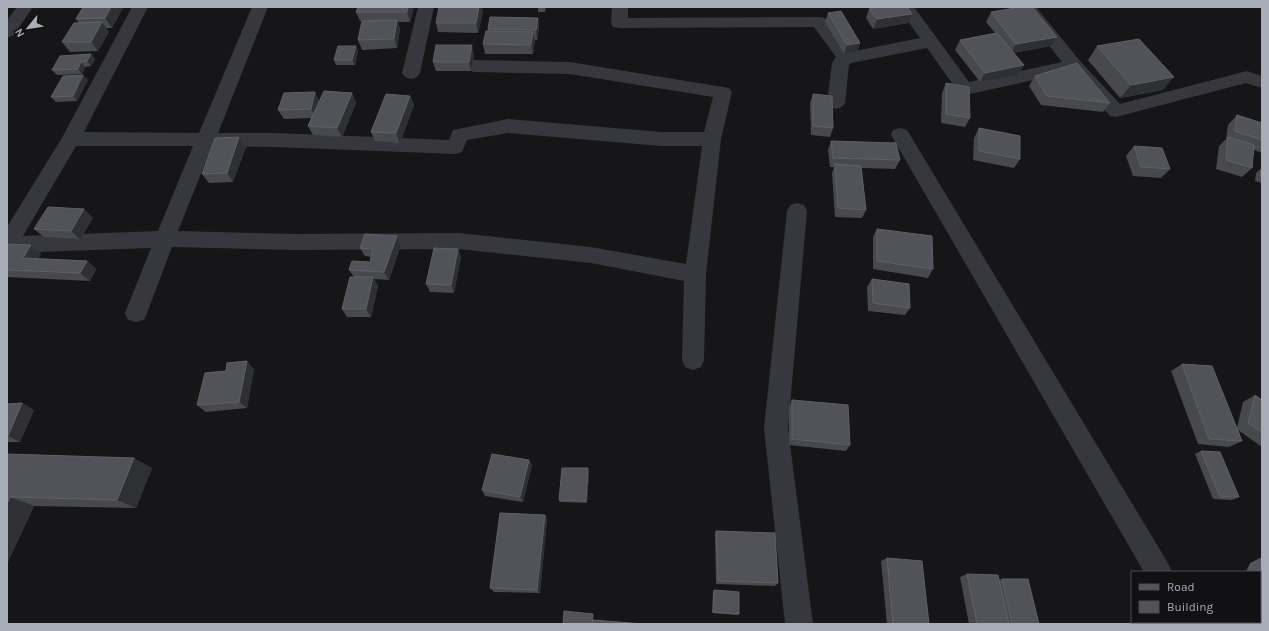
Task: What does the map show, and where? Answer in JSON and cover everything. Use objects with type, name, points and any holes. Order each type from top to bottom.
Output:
[{"type":"street","points":[[7,32],[25,7]]},
{"type":"street","points":[[8,245],[71,139],[140,7]]},
{"type":"street","points":[[136,313],[164,239],[207,140],[260,7]]},
{"type":"street","points":[[411,73],[426,7]]},
{"type":"street","points":[[620,7],[619,23],[819,22],[846,58]]},
{"type":"street","points":[[906,7],[965,89],[1074,65]]},
{"type":"street","points":[[1027,7],[1074,65],[1116,111],[1247,77],[1262,82]]},
{"type":"street","points":[[836,103],[841,63],[846,58],[930,42]]},
{"type":"street","points":[[474,66],[570,68],[723,92],[712,139],[695,274],[692,360]]},
{"type":"street","points":[[71,139],[275,140],[455,147],[460,135],[508,126],[661,139],[712,139]]},
{"type":"street","points":[[900,135],[1158,571]]},
{"type":"street","points":[[797,210],[776,428],[799,624]]},
{"type":"street","points":[[8,245],[164,239],[295,242],[459,241],[591,255],[695,274]]},
{"type":"building","points":[[83,7],[111,7],[105,18],[76,19]]},
{"type":"building","points":[[358,7],[408,7],[407,12],[356,12]]},
{"type":"building","points":[[439,7],[479,7],[476,23],[436,23]]},
{"type":"building","points":[[880,7],[907,7],[912,14],[877,19],[869,9]]},
{"type":"building","points":[[1021,7],[1032,7],[1057,37],[1016,44],[991,12]]},
{"type":"building","points":[[841,11],[860,43],[847,45],[828,13]]},
{"type":"building","points":[[490,17],[538,18],[536,30],[488,29]]},
{"type":"building","points":[[397,20],[394,39],[358,40],[362,21]]},
{"type":"building","points":[[102,22],[91,42],[62,42],[74,23]]},
{"type":"building","points":[[486,31],[533,32],[531,45],[483,44]]},
{"type":"building","points":[[997,33],[1024,65],[985,73],[960,40]]},
{"type":"building","points":[[1139,39],[1174,77],[1131,85],[1097,46]]},
{"type":"building","points":[[436,45],[472,45],[469,62],[433,62]]},
{"type":"building","points":[[338,46],[356,46],[352,60],[334,60]]},
{"type":"building","points":[[91,54],[87,61],[81,62],[78,69],[52,70],[60,56]]},
{"type":"building","points":[[1077,63],[1110,103],[1047,96],[1035,76]]},
{"type":"building","points":[[83,75],[73,96],[51,97],[63,76]]},
{"type":"building","points":[[946,83],[969,87],[970,118],[946,114]]},
{"type":"building","points":[[324,91],[352,93],[337,128],[308,126]]},
{"type":"building","points":[[315,92],[311,109],[278,110],[284,93]]},
{"type":"building","points":[[386,94],[410,96],[396,133],[371,132]]},
{"type":"building","points":[[813,94],[832,96],[833,128],[813,126]]},
{"type":"building","points":[[1237,115],[1262,123],[1262,140],[1235,131]]},
{"type":"building","points":[[979,128],[1020,136],[1020,159],[979,151]]},
{"type":"building","points":[[239,137],[227,173],[202,174],[215,138]]},
{"type":"building","points":[[1228,137],[1254,145],[1252,168],[1226,160]]},
{"type":"building","points":[[831,141],[896,143],[900,160],[833,158]]},
{"type":"building","points":[[1134,146],[1162,148],[1170,169],[1141,167]]},
{"type":"building","points":[[835,164],[861,166],[866,210],[838,208]]},
{"type":"building","points":[[1262,169],[1262,177],[1260,176]]},
{"type":"building","points":[[48,207],[84,209],[71,231],[34,229]]},
{"type":"building","points":[[877,229],[932,236],[933,269],[877,261]]},
{"type":"building","points":[[365,234],[397,236],[384,272],[349,270],[352,261],[370,262],[373,249],[360,248]]},
{"type":"building","points":[[7,244],[31,245],[23,258],[87,261],[80,273],[7,270]]},
{"type":"building","points":[[434,248],[458,249],[451,285],[426,284]]},
{"type":"building","points":[[350,277],[373,277],[366,309],[342,309]]},
{"type":"building","points":[[872,279],[909,284],[910,308],[873,303]]},
{"type":"building","points":[[247,361],[239,402],[197,405],[205,373],[226,371],[227,363]]},
{"type":"building","points":[[1182,364],[1212,366],[1242,441],[1209,439]]},
{"type":"building","points":[[1255,395],[1262,400],[1262,432],[1248,423]]},
{"type":"building","points":[[792,400],[848,405],[850,445],[792,439]]},
{"type":"building","points":[[22,403],[8,436],[7,436],[7,404]]},
{"type":"building","points":[[1201,451],[1220,452],[1239,497],[1220,497]]},
{"type":"building","points":[[7,454],[134,458],[117,500],[10,497],[7,504]]},
{"type":"building","points":[[492,454],[529,460],[520,497],[482,490]]},
{"type":"building","points":[[562,468],[588,468],[586,501],[559,500]]},
{"type":"building","points":[[500,513],[545,515],[537,590],[490,588]]},
{"type":"building","points":[[716,531],[775,533],[778,583],[718,581]]},
{"type":"building","points":[[887,558],[922,561],[929,624],[893,624]]},
{"type":"building","points":[[967,574],[998,575],[1009,624],[977,624]]},
{"type":"building","points":[[1002,579],[1028,579],[1039,624],[1012,624]]},
{"type":"building","points":[[714,590],[739,592],[739,614],[713,612]]},
{"type":"building","points":[[564,611],[593,614],[592,624],[563,624]]},
{"type":"building","points":[[593,620],[644,624],[593,624]]}]
